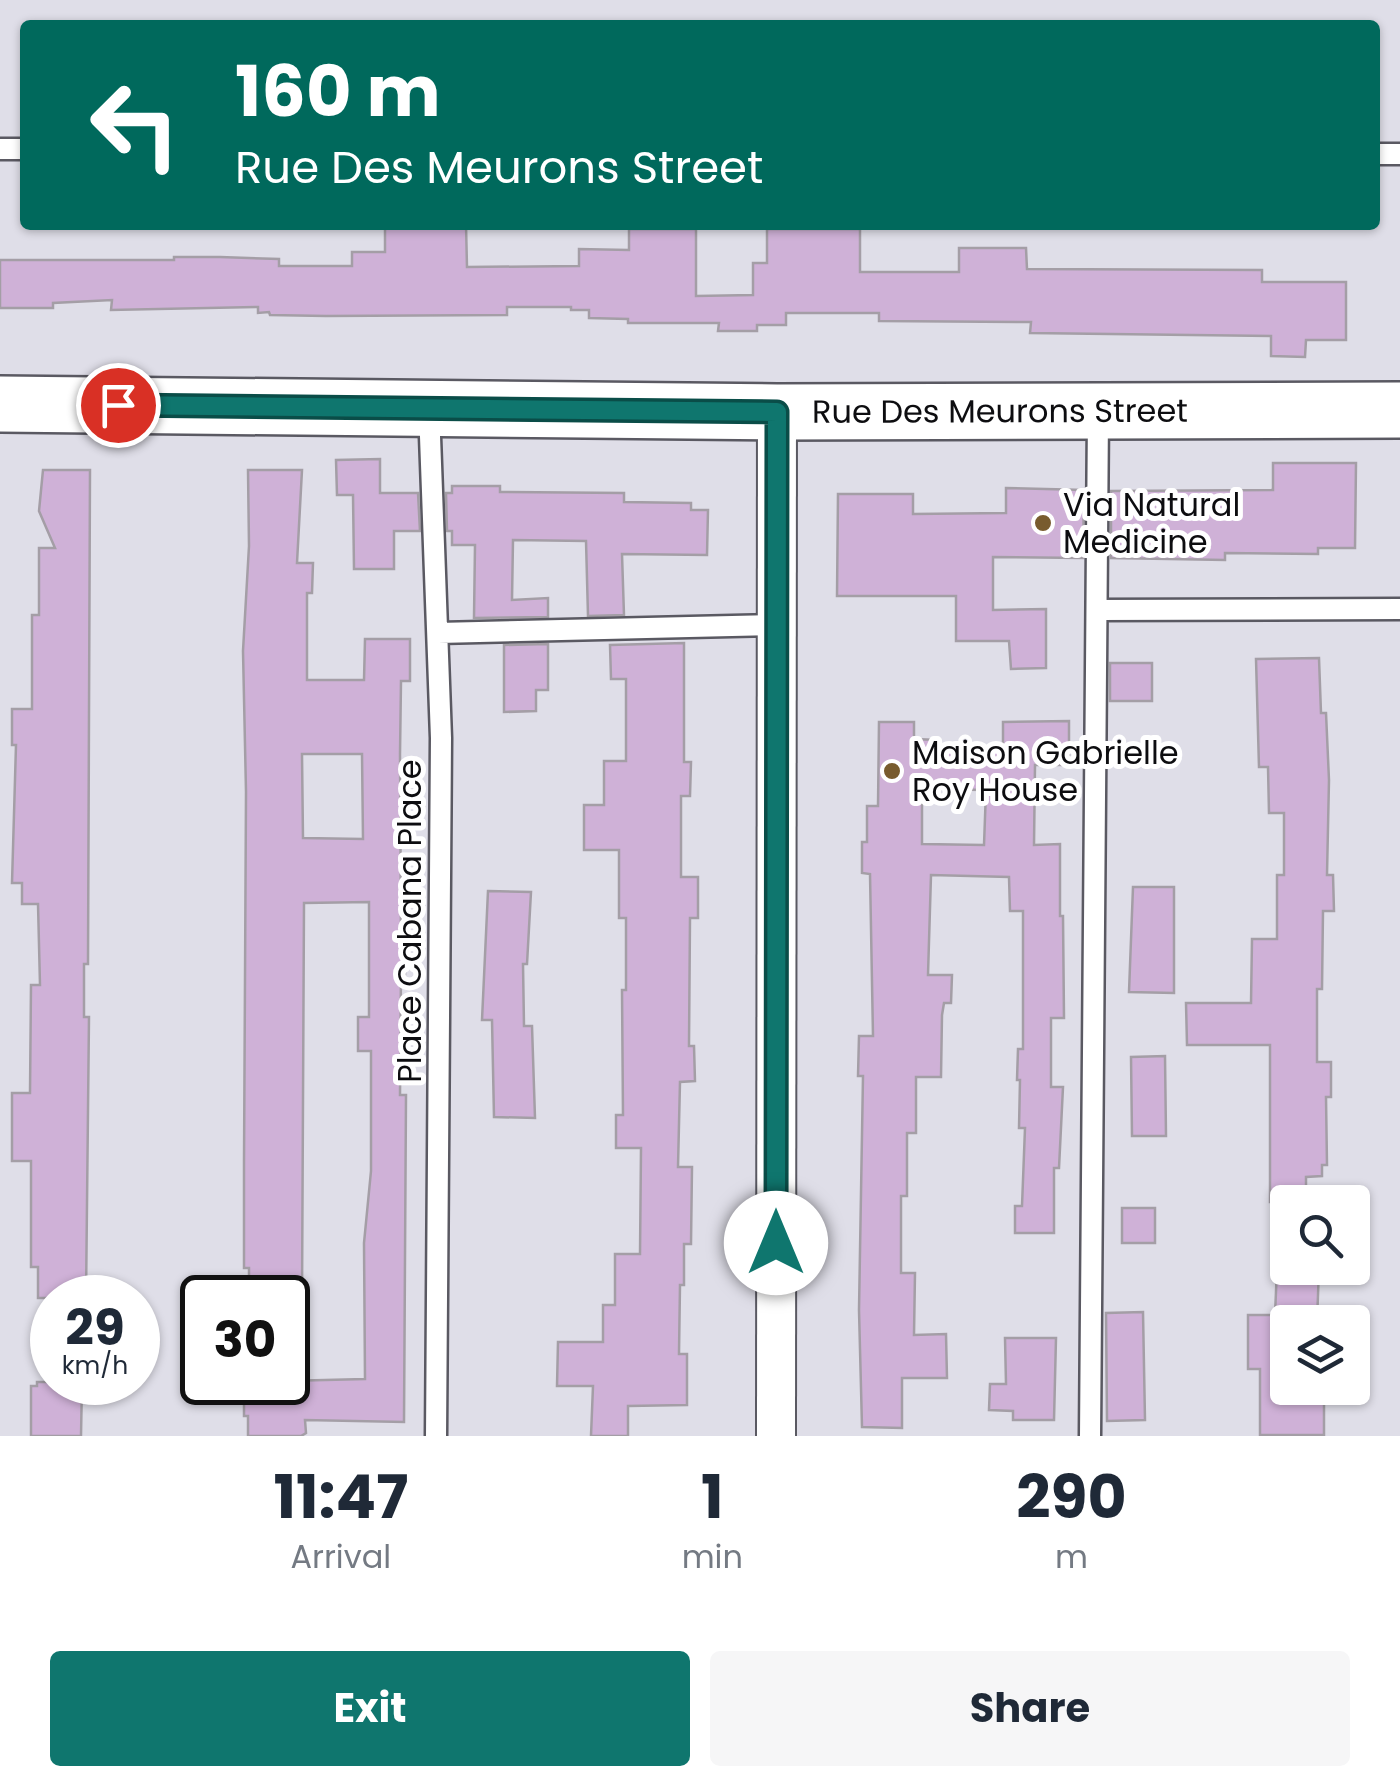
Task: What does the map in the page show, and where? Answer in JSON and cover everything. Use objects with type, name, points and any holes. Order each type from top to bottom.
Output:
[{"type":"street","name":"Rue Des Meurons Street","points":[[0,404],[777,412],[1400,410]]},
{"type":"street","points":[[776,1436],[777,412]]},
{"type":"lane","name":"Place Cabana Place","points":[[429,407],[441,758],[436,1436]]},
{"type":"lane","points":[[1090,1436],[1098,411]]},
{"type":"lane","points":[[1097,610],[1400,609]]},
{"type":"lane","points":[[438,633],[777,625]]},
{"type":"building","points":[[385,230],[466,230],[467,267],[579,266],[579,249],[629,250],[629,230],[696,230],[696,296],[753,295],[753,263],[767,263],[767,230],[860,230],[860,272],[959,272],[959,248],[1026,248],[1027,269],[1262,270],[1262,282],[1346,282],[1346,340],[1306,340],[1305,357],[1271,356],[1271,336],[1030,333],[1031,322],[879,321],[879,313],[786,313],[786,325],[757,325],[757,331],[718,331],[719,323],[628,323],[628,319],[589,318],[589,310],[571,307],[507,307],[507,315],[326,316],[270,315],[258,313],[258,307],[111,310],[112,300],[53,303],[53,308],[0,308],[0,260],[220,257],[279,259],[279,266],[352,266],[352,252],[385,252]]},
{"type":"building","points":[[380,459],[380,493],[418,493],[420,531],[394,531],[394,569],[354,569],[353,495],[337,495],[336,460]]},
{"type":"building","points":[[1273,463],[1356,463],[1355,548],[1318,548],[1318,554],[1225,553],[1225,560],[1111,558],[1111,491],[1273,490]]},
{"type":"building","points":[[43,470],[90,470],[88,964],[84,964],[84,1017],[89,1017],[86,1275],[38,1275],[38,1267],[31,1267],[31,1161],[12,1161],[12,1093],[30,1093],[31,985],[40,985],[38,904],[22,904],[22,883],[12,883],[16,745],[12,745],[12,709],[32,709],[32,615],[39,615],[39,548],[55,548],[39,511]]},
{"type":"building","points":[[248,470],[302,470],[297,563],[313,563],[312,593],[307,593],[307,680],[364,680],[365,639],[410,639],[410,681],[401,681],[400,754],[401,935],[405,935],[405,974],[401,974],[400,1095],[406,1095],[404,1422],[305,1420],[306,1433],[301,1436],[248,1436],[244,1405],[310,1405],[310,1380],[365,1379],[364,1243],[371,1171],[371,1051],[358,1051],[358,1017],[369,1017],[369,902],[304,903],[302,1275],[249,1275],[249,1268],[244,1268],[243,651],[249,546]],"holes":[[[302,754],[362,754],[363,839],[303,838]]]},
{"type":"building","points":[[452,486],[500,486],[500,492],[624,493],[624,502],[691,503],[691,510],[708,510],[707,555],[622,554],[624,615],[588,616],[586,541],[513,540],[512,600],[548,598],[548,617],[474,618],[475,545],[452,545],[452,531],[447,531],[446,493],[452,493]]},
{"type":"building","points":[[1006,488],[1084,490],[1083,558],[993,557],[993,610],[1046,609],[1046,668],[1011,669],[1009,641],[956,641],[956,596],[837,596],[838,494],[913,494],[913,514],[1006,513]]},
{"type":"building","points":[[684,643],[684,762],[691,762],[690,796],[681,796],[681,877],[698,877],[698,918],[690,918],[689,1046],[694,1046],[695,1081],[680,1082],[678,1167],[692,1167],[691,1244],[684,1244],[684,1285],[680,1285],[679,1354],[687,1354],[687,1405],[628,1406],[628,1436],[591,1436],[593,1386],[557,1386],[558,1342],[603,1342],[603,1305],[615,1305],[615,1254],[640,1254],[641,1148],[616,1148],[616,1115],[623,1115],[622,990],[626,990],[626,918],[619,918],[619,850],[584,850],[584,805],[604,805],[604,761],[626,761],[626,679],[611,679],[610,645]]},
{"type":"building","points":[[548,644],[548,690],[536,690],[536,711],[504,712],[504,645]]},
{"type":"building","points":[[1319,658],[1321,713],[1326,713],[1327,875],[1333,875],[1334,911],[1323,911],[1317,1062],[1331,1062],[1331,1097],[1326,1097],[1327,1165],[1322,1165],[1322,1176],[1306,1177],[1306,1185],[1270,1185],[1270,1045],[1187,1045],[1186,1003],[1251,1003],[1252,939],[1277,939],[1277,875],[1284,875],[1284,813],[1269,813],[1268,767],[1259,767],[1256,659]]},
{"type":"building","points":[[1110,663],[1152,663],[1152,701],[1110,701]]},
{"type":"building","points":[[1069,721],[1069,765],[1035,765],[1034,845],[1060,844],[1063,916],[1064,1018],[1051,1018],[1051,1087],[1063,1087],[1059,1168],[1054,1168],[1054,1233],[1015,1233],[1015,1206],[1022,1206],[1025,1128],[1019,1128],[1017,1080],[1018,1049],[1023,1049],[1023,911],[1010,911],[1009,877],[931,875],[928,975],[952,975],[951,1003],[944,1003],[942,1015],[941,1077],[916,1077],[916,1133],[907,1133],[907,1196],[901,1196],[901,1273],[915,1273],[914,1335],[946,1334],[947,1378],[902,1378],[902,1428],[862,1427],[859,1310],[863,1076],[858,1076],[859,1036],[873,1036],[870,874],[862,873],[862,842],[867,842],[867,806],[878,806],[879,722],[914,722],[914,739],[938,740],[938,748],[1003,749],[1003,722]],"holes":[[[922,789],[986,790],[984,845],[922,844]]]},
{"type":"building","points":[[1133,887],[1174,887],[1174,993],[1129,992]]},
{"type":"building","points":[[488,891],[531,892],[527,964],[523,964],[524,1026],[532,1026],[535,1118],[494,1117],[492,1020],[482,1020]]},
{"type":"building","points":[[1165,1056],[1166,1136],[1132,1136],[1131,1057]]},
{"type":"building","points":[[1122,1208],[1155,1208],[1155,1243],[1122,1243]]},
{"type":"building","points":[[1276,1285],[1318,1285],[1318,1305],[1275,1305]]},
{"type":"building","points":[[1143,1312],[1145,1420],[1107,1421],[1106,1313]]},
{"type":"building","points":[[1248,1315],[1270,1315],[1270,1405],[1324,1405],[1324,1435],[1260,1435],[1260,1369],[1248,1369]]},
{"type":"building","points":[[1005,1338],[1056,1338],[1054,1420],[1013,1420],[1013,1411],[989,1410],[990,1384],[1006,1384]]},
{"type":"building","points":[[31,1405],[82,1405],[81,1436],[31,1436]]},
{"type":"place","name":"Via Natural Medicine","points":[[1043,523]]},
{"type":"place","name":"Maison Gabrielle Roy House","points":[[892,771]]},
{"type":"route","points":[[118,405],[777,412],[776,1243]]}]
